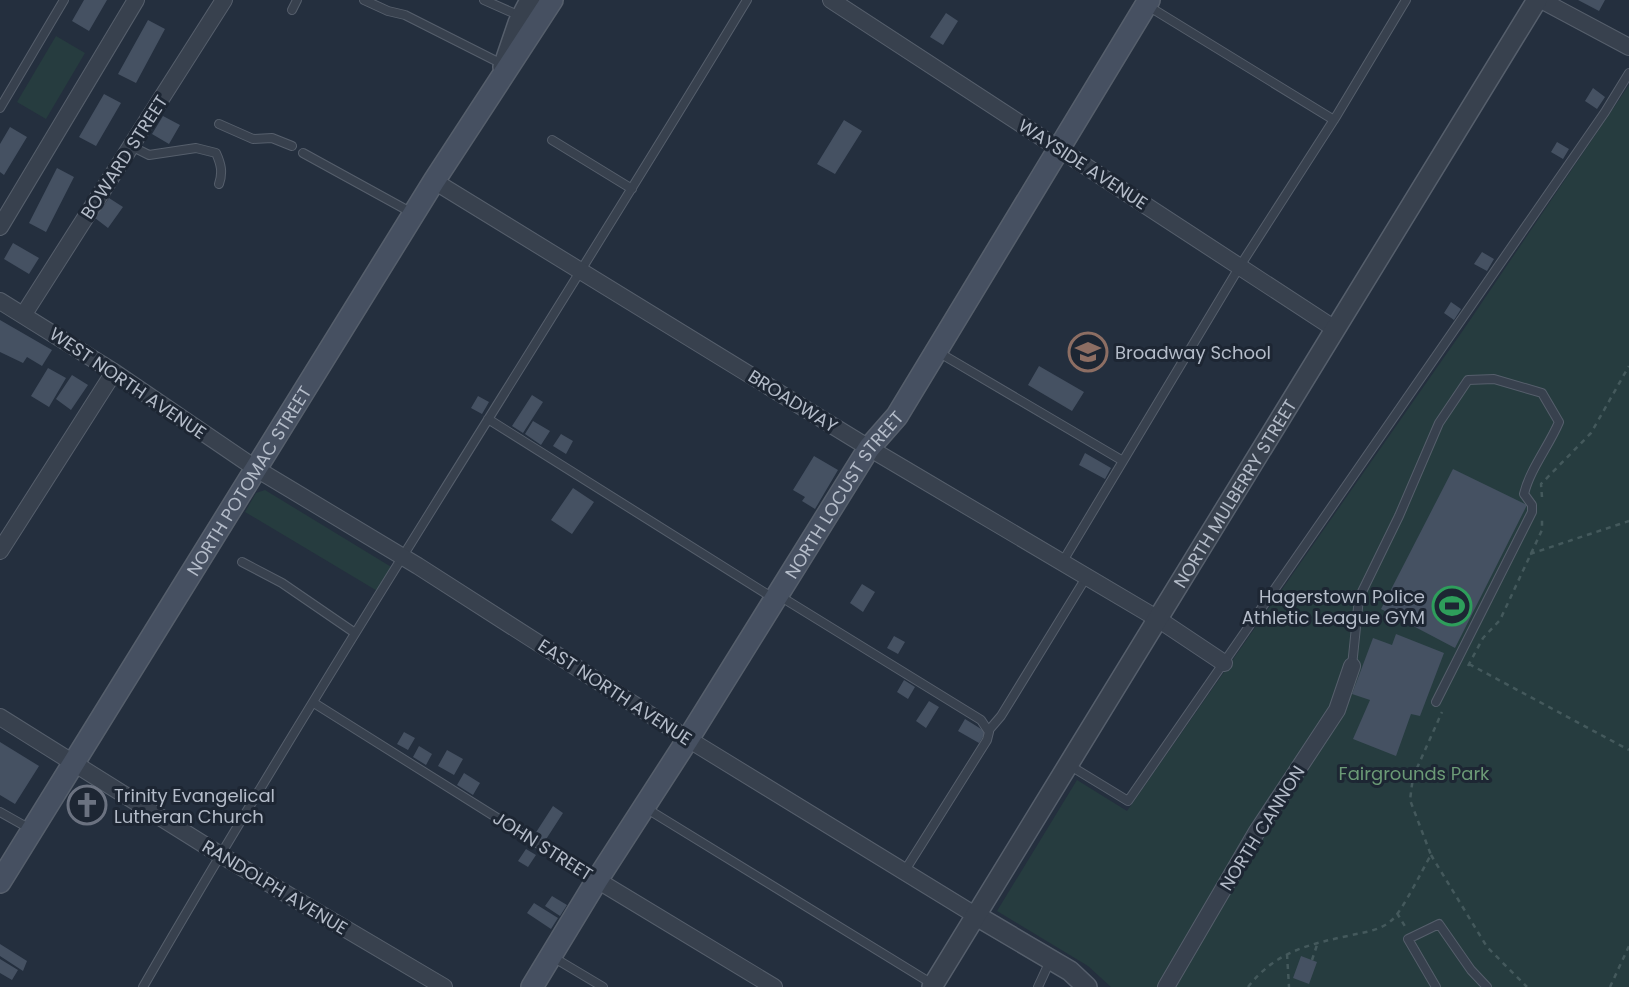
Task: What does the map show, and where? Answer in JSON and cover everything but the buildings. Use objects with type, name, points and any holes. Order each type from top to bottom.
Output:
[{"type":"main road","name":"NORTH POTOMAC STREET","points":[[0,882],[501,73],[536,28],[552,0]]},
{"type":"main road","name":"NORTH LOCUST STREET","points":[[532,987],[869,448],[897,416],[1144,2]]},
{"type":"street","points":[[0,227],[136,0]]},
{"type":"street","name":"BOWARD STREET","points":[[24,314],[224,0]]},
{"type":"street","name":"WAYSIDE AVENUE","points":[[831,0],[1335,328]]},
{"type":"street","points":[[1539,0],[1629,47]]},
{"type":"street","name":"NORTH MULBERRY STREET","points":[[933,986],[1539,0]]},
{"type":"street","name":"NORTH POTOMAC STREET","points":[[501,73],[526,8]]},
{"type":"street","name":"BROADWAY","points":[[434,181],[869,448],[1063,561],[1224,663]]},
{"type":"street","name":"WEST NORTH AVENUE","points":[[0,300],[114,372],[255,468]]},
{"type":"street","points":[[0,551],[114,372]]},
{"type":"street","name":"EAST NORTH AVENUE","points":[[255,468],[403,557],[688,739],[975,915]]},
{"type":"street","name":"NORTH CANNON","points":[[1166,987],[1256,833],[1337,710],[1352,666]]},
{"type":"street","name":"RANDOLPH AVENUE","points":[[0,717],[219,855],[444,987]]},
{"type":"street","name":"JOHN STREET","points":[[597,880],[774,987]]},
{"type":"street","points":[[975,915],[1070,971],[1087,987]]},
{"type":"lane","points":[[0,108],[64,0]]},
{"type":"lane","points":[[292,10],[297,0]]},
{"type":"lane","points":[[364,0],[405,15],[501,73]]},
{"type":"lane","points":[[484,0],[526,8]]},
{"type":"lane","points":[[143,987],[219,855],[747,0]]},
{"type":"lane","points":[[1063,561],[1240,267],[1334,120],[1406,0]]},
{"type":"lane","points":[[1144,2],[1334,120]]},
{"type":"lane","points":[[1068,765],[1128,801],[1605,112],[1629,73]]},
{"type":"lane","points":[[219,124],[253,139],[272,138],[292,146]]},
{"type":"lane","points":[[552,140],[632,189]]},
{"type":"lane","points":[[131,146],[149,155],[196,148],[216,153],[222,176],[219,184]]},
{"type":"lane","points":[[303,153],[414,214]]},
{"type":"lane","points":[[936,350],[1123,461]]},
{"type":"lane","points":[[1352,666],[1359,598],[1440,423],[1468,380],[1494,379],[1542,393],[1559,422],[1527,482],[1524,494],[1532,505],[1532,512],[1436,702]]},
{"type":"lane","points":[[488,419],[981,720],[989,730]]},
{"type":"lane","points":[[242,562],[282,583],[355,633]]},
{"type":"lane","points":[[904,872],[987,740],[989,730],[1001,716],[1087,576]]},
{"type":"lane","name":"JOHN STREET","points":[[314,703],[597,880]]},
{"type":"lane","points":[[644,807],[933,986]]},
{"type":"lane","points":[[0,812],[32,830]]},
{"type":"lane","points":[[1436,987],[1408,939],[1440,925],[1471,970],[1487,987]]},
{"type":"lane","points":[[551,956],[603,987]]},
{"type":"lane","points":[[1038,987],[1050,961]]},
{"type":"path","points":[[1542,505],[1541,484],[1591,433],[1629,366]]},
{"type":"path","points":[[1462,675],[1483,638],[1500,620],[1542,530],[1542,517]]},
{"type":"path","points":[[1530,554],[1629,521]]},
{"type":"path","points":[[1469,664],[1629,750]]},
{"type":"path","points":[[1442,710],[1413,778],[1410,800],[1431,855],[1487,947],[1527,987]]},
{"type":"path","points":[[1248,987],[1259,972],[1287,954],[1318,942],[1378,929],[1393,919],[1431,855]]},
{"type":"path","points":[[1396,913],[1412,937]]},
{"type":"path","points":[[1312,960],[1318,942]]},
{"type":"path","points":[[1610,987],[1629,946]]},
{"type":"path","points":[[1287,954],[1289,987]]},
{"type":"green space","points":[[56,36],[85,53],[46,119],[17,102]]},
{"type":"green space","name":"Fairgrounds Park","points":[[1629,85],[1629,987],[1111,987],[1088,966],[997,911],[1077,780],[1127,811],[1466,326]]},
{"type":"green space","points":[[265,490],[393,568],[379,592],[245,512],[256,493]]},
{"type":"place","name":"Broadway School","points":[[1088,352]]},
{"type":"place","name":"Hagerstown Police Athletic League GYM","points":[[1452,606]]},
{"type":"place","name":"Trinity Evangelical Lutheran Church","points":[[87,805]]}]
